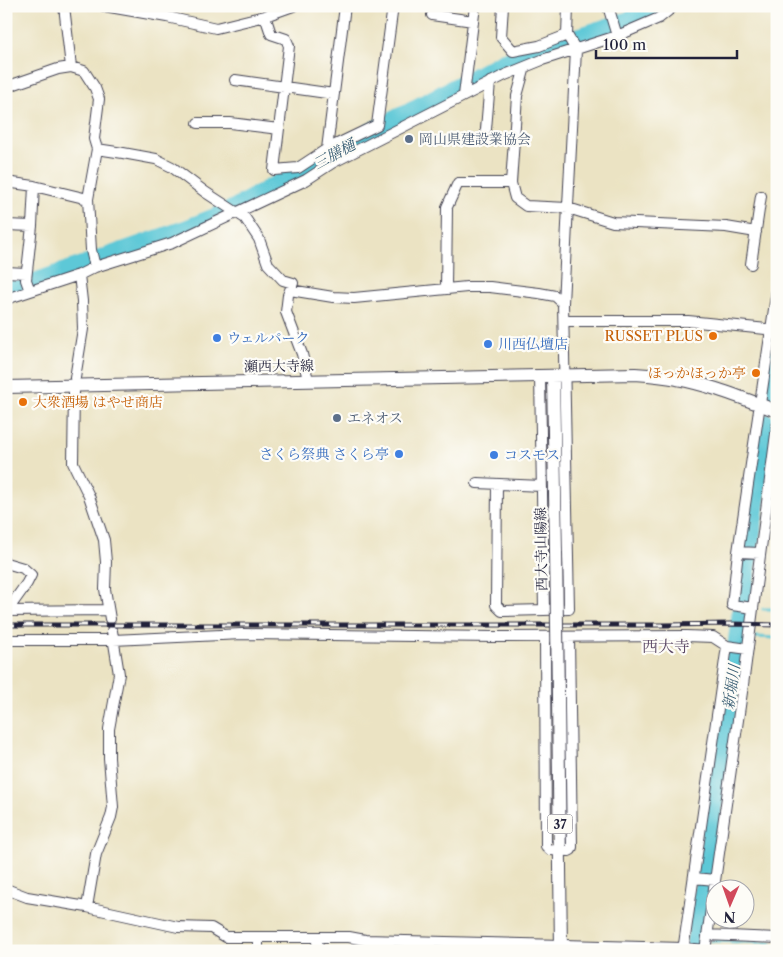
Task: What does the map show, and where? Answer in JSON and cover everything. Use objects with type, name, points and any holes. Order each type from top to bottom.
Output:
[{"type":"main road","points":[[553,376],[656,375],[697,383],[777,412]]},
{"type":"main road","name":"瀬西大寺線","points":[[6,387],[553,376]]},
{"type":"main road","name":"西大寺山陽線","points":[[553,376],[561,948]]},
{"type":"street","points":[[64,6],[71,67]]},
{"type":"street","points":[[104,6],[216,28],[265,16],[294,6]]},
{"type":"street","points":[[329,156],[334,94],[345,6]]},
{"type":"street","points":[[6,299],[27,283],[78,275],[94,263],[172,242],[234,211],[306,180],[329,156],[377,125],[393,6]]},
{"type":"street","points":[[465,92],[475,6]]},
{"type":"street","points":[[503,6],[500,36],[513,51],[539,46],[567,35]]},
{"type":"street","points":[[544,610],[542,486],[553,376],[564,321],[563,303],[575,48],[567,35],[568,6]]},
{"type":"street","points":[[608,6],[615,30]]},
{"type":"street","points":[[265,16],[271,34],[286,39],[289,46],[274,170],[298,168],[329,156],[430,114],[465,92],[615,30],[659,18],[674,6]]},
{"type":"street","points":[[432,15],[473,22]]},
{"type":"street","points":[[6,87],[58,69],[71,67],[84,71],[95,88],[99,99],[94,139],[97,149],[88,199],[94,263]]},
{"type":"street","points":[[525,67],[517,96],[511,184],[514,198],[526,206],[568,208],[613,222],[726,227],[756,232]]},
{"type":"street","points":[[236,80],[334,94]]},
{"type":"street","points":[[486,128],[490,82]]},
{"type":"street","points":[[198,123],[230,123],[279,129]]},
{"type":"street","points":[[97,149],[123,152],[156,160],[172,167],[205,192],[245,218],[259,239],[268,264],[283,280],[293,283],[288,295],[286,312],[302,354],[308,380]]},
{"type":"street","points":[[6,182],[34,186],[88,199]]},
{"type":"street","points":[[446,289],[447,207],[458,183],[511,184]]},
{"type":"street","points":[[27,283],[34,186]]},
{"type":"street","points":[[751,264],[761,196]]},
{"type":"street","points":[[6,225],[32,226]]},
{"type":"street","points":[[6,272],[27,283]]},
{"type":"street","points":[[75,378],[83,329],[78,275]]},
{"type":"street","points":[[290,290],[333,297],[354,298],[490,286],[555,296],[563,303]]},
{"type":"street","points":[[751,608],[732,605],[760,405],[774,329],[777,289]]},
{"type":"street","points":[[564,321],[688,321],[774,329]]},
{"type":"street","points":[[498,484],[496,605],[502,611],[569,610],[553,376]]},
{"type":"street","points":[[7,611],[109,614],[105,589],[106,562],[104,540],[89,496],[73,463],[74,391]]},
{"type":"street","points":[[6,889],[27,897],[87,907],[178,927],[211,928],[226,937],[349,937],[365,940],[561,948],[703,950],[707,935],[713,879],[777,426]]},
{"type":"street","points":[[477,482],[542,486]]},
{"type":"street","points":[[740,552],[758,553]]},
{"type":"street","points":[[6,563],[23,568],[31,574],[27,583],[7,611]]},
{"type":"street","points":[[6,640],[112,635],[242,634],[545,637],[686,636],[713,637],[728,647],[745,649]]},
{"type":"street","points":[[87,907],[96,854],[111,817],[112,807],[108,729],[119,674],[112,635]]},
{"type":"street","points":[[545,637],[546,846],[550,850],[560,851],[572,850],[569,637]]},
{"type":"street","points":[[685,949],[728,647]]},
{"type":"street","points":[[724,682],[741,684]]},
{"type":"street","points":[[696,878],[713,879]]},
{"type":"street","points":[[707,935],[777,938]]},
{"type":"street","points":[[258,937],[258,951]]},
{"type":"street","points":[[316,937],[319,951]]},
{"type":"waterway","name":"三膳樋","points":[[6,292],[185,229],[227,212],[335,151],[504,61],[629,20],[657,6]]},
{"type":"waterway","name":"新堀川","points":[[771,394],[777,355]]},
{"type":"waterway","name":"新堀川","points":[[694,951],[767,423]]},
{"type":"waterway","points":[[763,609],[777,609]]},
{"type":"waterway","name":"新堀川","points":[[738,635],[743,636]]},
{"type":"waterway","points":[[756,637],[777,638]]},
{"type":"waterway","points":[[712,941],[771,943]]},
{"type":"railway","points":[[6,625],[777,625]]},
{"type":"place","name":"岡山県建設業協会","points":[[409,139]]},
{"type":"place","name":"RUSSET PLUS","points":[[713,336]]},
{"type":"place","name":"ウェルパーク","points":[[217,338]]},
{"type":"place","name":"川西仏壇店","points":[[488,344]]},
{"type":"place","name":"ほっかほっか亭","points":[[756,373]]},
{"type":"place","name":"大衆酒場 はやせ商店","points":[[23,402]]},
{"type":"place","name":"エネオス","points":[[337,418]]},
{"type":"place","name":"さくら祭典 さくら亭","points":[[399,454]]},
{"type":"place","name":"コスモス","points":[[494,455]]},
{"type":"district","name":"西大寺","points":[[666,646]]}]
